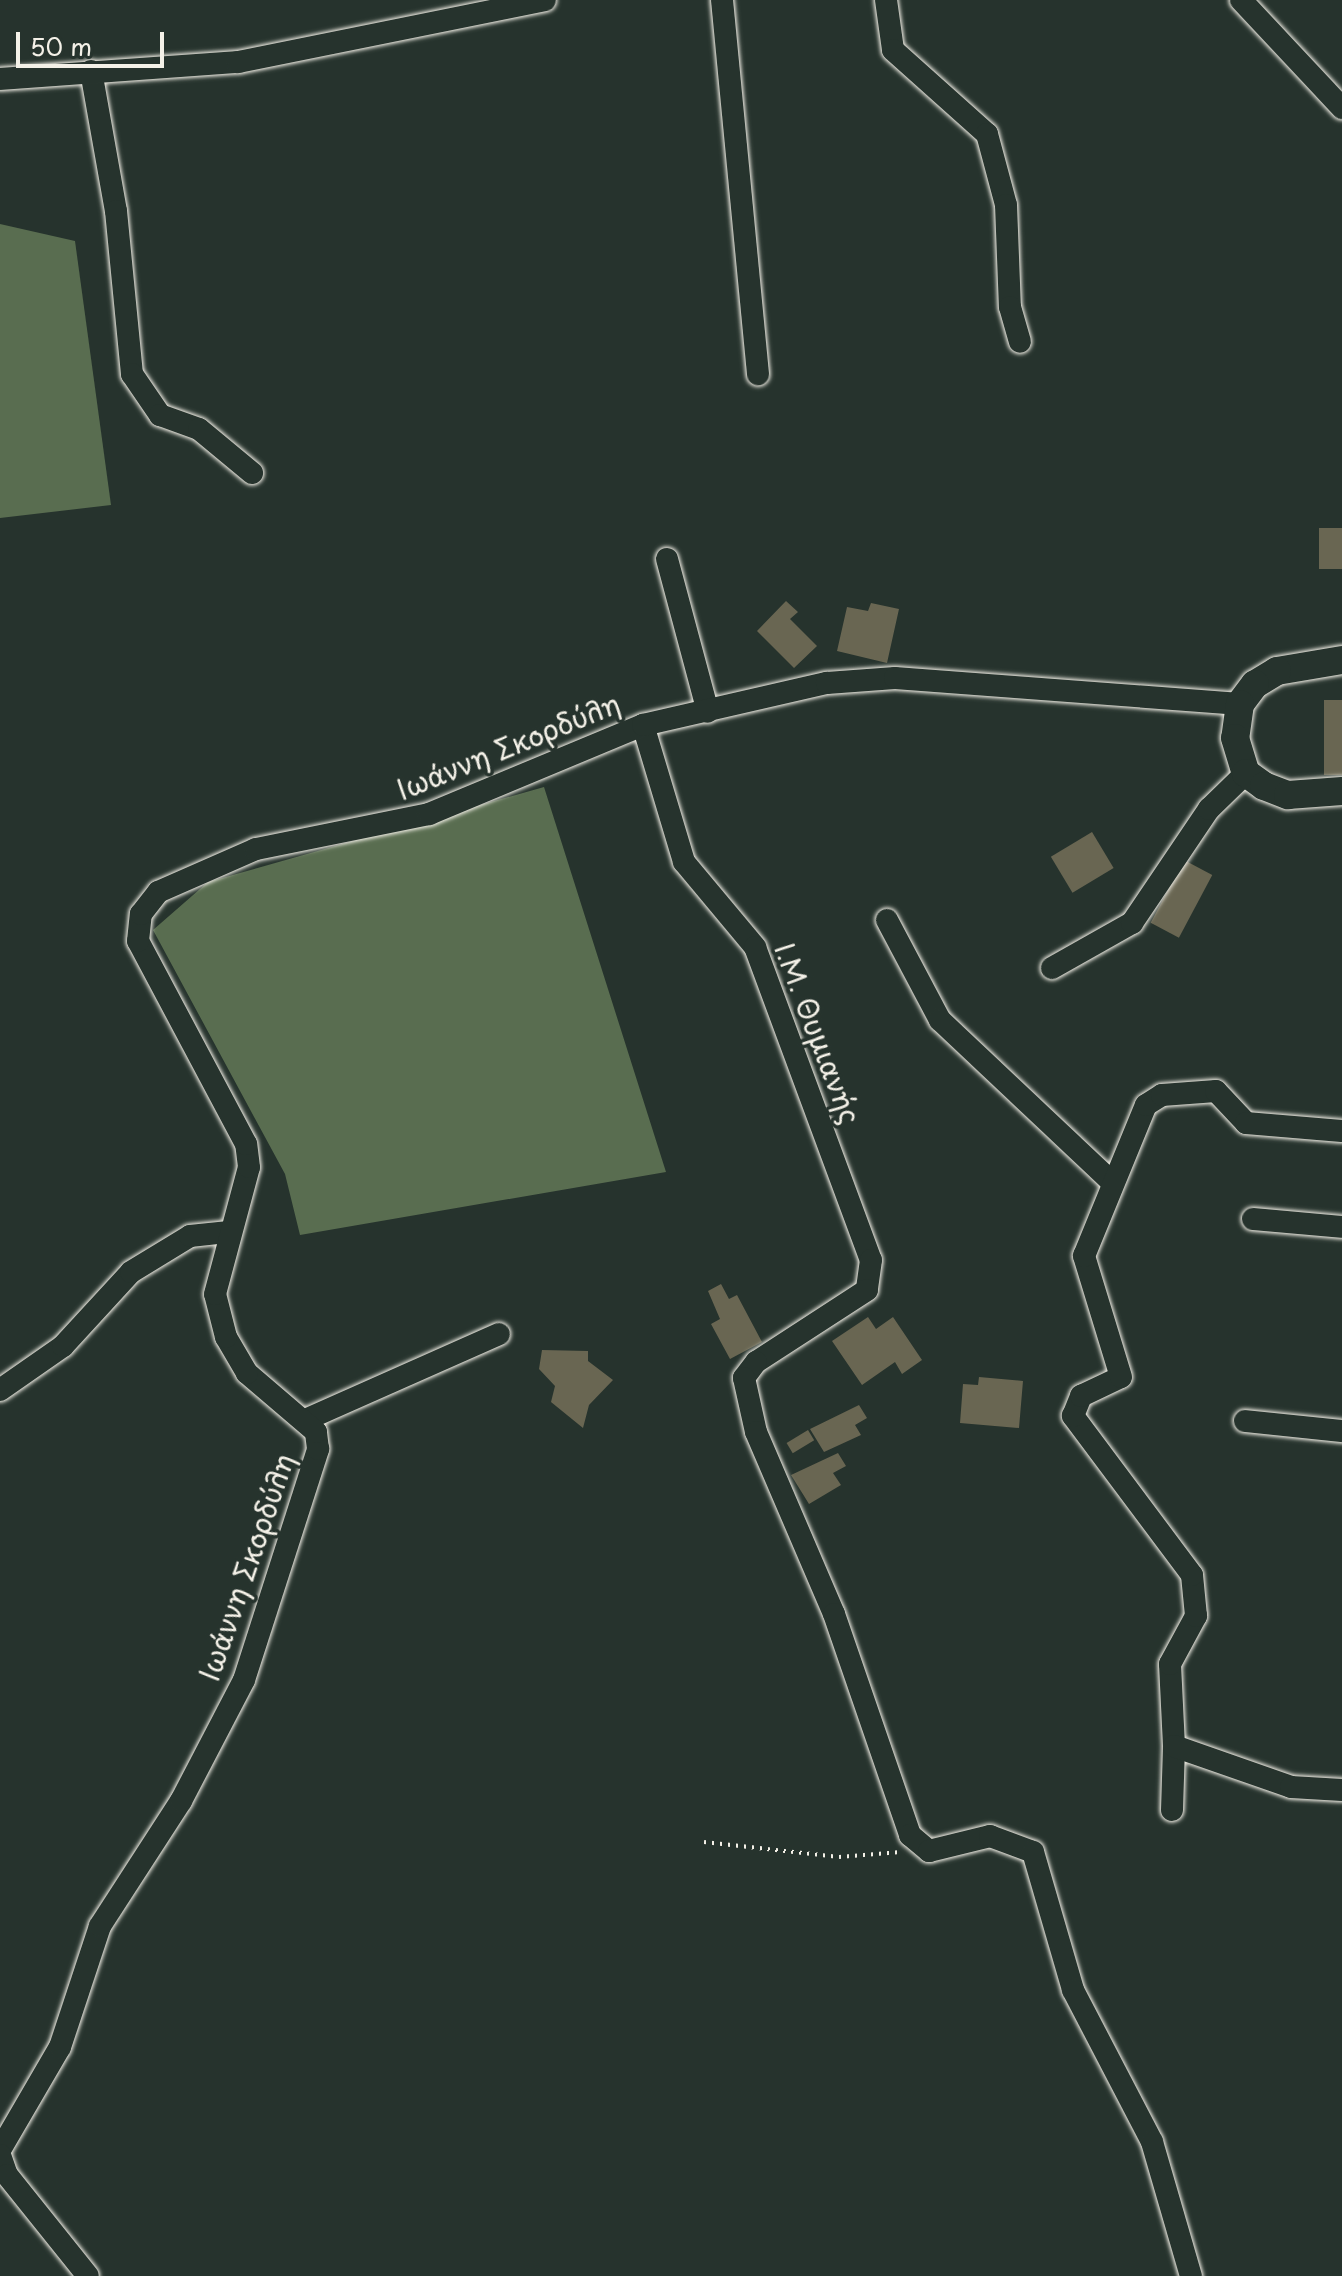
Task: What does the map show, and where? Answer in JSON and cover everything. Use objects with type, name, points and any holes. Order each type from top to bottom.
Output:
[{"type":"main road","points":[[1342,660],[1277,671],[1240,704],[1236,756],[1246,773],[1288,795],[1342,791]]},
{"type":"street","points":[[0,79],[238,62],[545,0]]},
{"type":"street","points":[[722,0],[758,374]]},
{"type":"street","points":[[886,0],[893,50],[987,134],[1006,205],[1010,307],[1020,342]]},
{"type":"street","points":[[1241,0],[1342,108]]},
{"type":"street","points":[[91,71],[116,211],[132,374],[160,415],[199,429],[252,473]]},
{"type":"street","points":[[667,559],[708,712]]},
{"type":"street","name":"Ιωάννη Σκορδύλη","points":[[77,2272],[7,2175],[0,2152],[60,2047],[100,1926],[181,1801],[244,1680],[318,1449],[305,1420],[247,1373],[226,1337],[215,1294],[229,1232],[249,1167],[246,1144],[138,941],[141,914],[158,892],[256,849],[429,814],[643,725],[827,683],[895,678],[1240,704]]},
{"type":"street","name":"Ι.Μ. Θυμιανής","points":[[643,725],[684,862],[755,947],[790,1030],[871,1260],[867,1290],[756,1362],[744,1378],[744,1396],[834,1614],[910,1835],[929,1851]]},
{"type":"street","points":[[1052,968],[1132,923],[1209,809],[1246,773]]},
{"type":"street","points":[[887,920],[940,1020],[1112,1182]]},
{"type":"street","points":[[1172,1810],[1174,1746],[1170,1664],[1196,1616],[1192,1575],[1073,1416],[1081,1396],[1121,1377],[1084,1268],[1112,1182],[1146,1105],[1179,1089],[1216,1091],[1246,1123],[1342,1131]]},
{"type":"street","points":[[1253,1219],[1342,1227]]},
{"type":"street","points":[[0,1390],[63,1346],[131,1272],[190,1236],[229,1232]]},
{"type":"street","points":[[305,1420],[499,1334]]},
{"type":"street","points":[[1245,1421],[1342,1431]]},
{"type":"street","points":[[1174,1746],[1291,1787],[1342,1790]]},
{"type":"street","points":[[929,1851],[990,1836],[1033,1852],[1073,1990],[1152,2142],[1191,2276]]},
{"type":"path","points":[[704,1842],[839,1857],[929,1851]]},
{"type":"green space","points":[[0,224],[75,241],[111,505],[0,518]]},
{"type":"green space","points":[[544,787],[666,1172],[300,1235],[285,1174],[153,930],[208,882]]},
{"type":"building","points":[[1319,528],[1342,528],[1342,569],[1319,569]]},
{"type":"building","points":[[786,601],[798,612],[790,619],[817,646],[794,668],[757,631]]},
{"type":"building","points":[[871,603],[899,609],[887,663],[837,651],[847,607],[868,611]]},
{"type":"building","points":[[1324,700],[1342,700],[1342,775],[1324,775]]},
{"type":"building","points":[[1092,832],[1114,868],[1072,893],[1051,857]]},
{"type":"building","points":[[1184,860],[1212,875],[1179,938],[1151,923]]},
{"type":"building","points":[[721,1284],[729,1299],[737,1295],[762,1342],[730,1359],[711,1324],[720,1319],[708,1291]]},
{"type":"building","points":[[868,1317],[876,1329],[893,1317],[922,1360],[902,1374],[895,1362],[862,1385],[832,1341]]},
{"type":"building","points":[[542,1350],[588,1351],[588,1361],[613,1380],[589,1405],[583,1428],[551,1402],[555,1386],[539,1369]]},
{"type":"building","points":[[979,1377],[1023,1381],[1019,1428],[960,1423],[963,1384],[978,1385]]},
{"type":"building","points":[[859,1405],[867,1418],[855,1425],[861,1435],[824,1452],[810,1429]]},
{"type":"building","points":[[808,1430],[814,1440],[793,1453],[787,1443]]},
{"type":"building","points":[[838,1453],[846,1466],[833,1473],[841,1485],[809,1504],[791,1475]]}]
